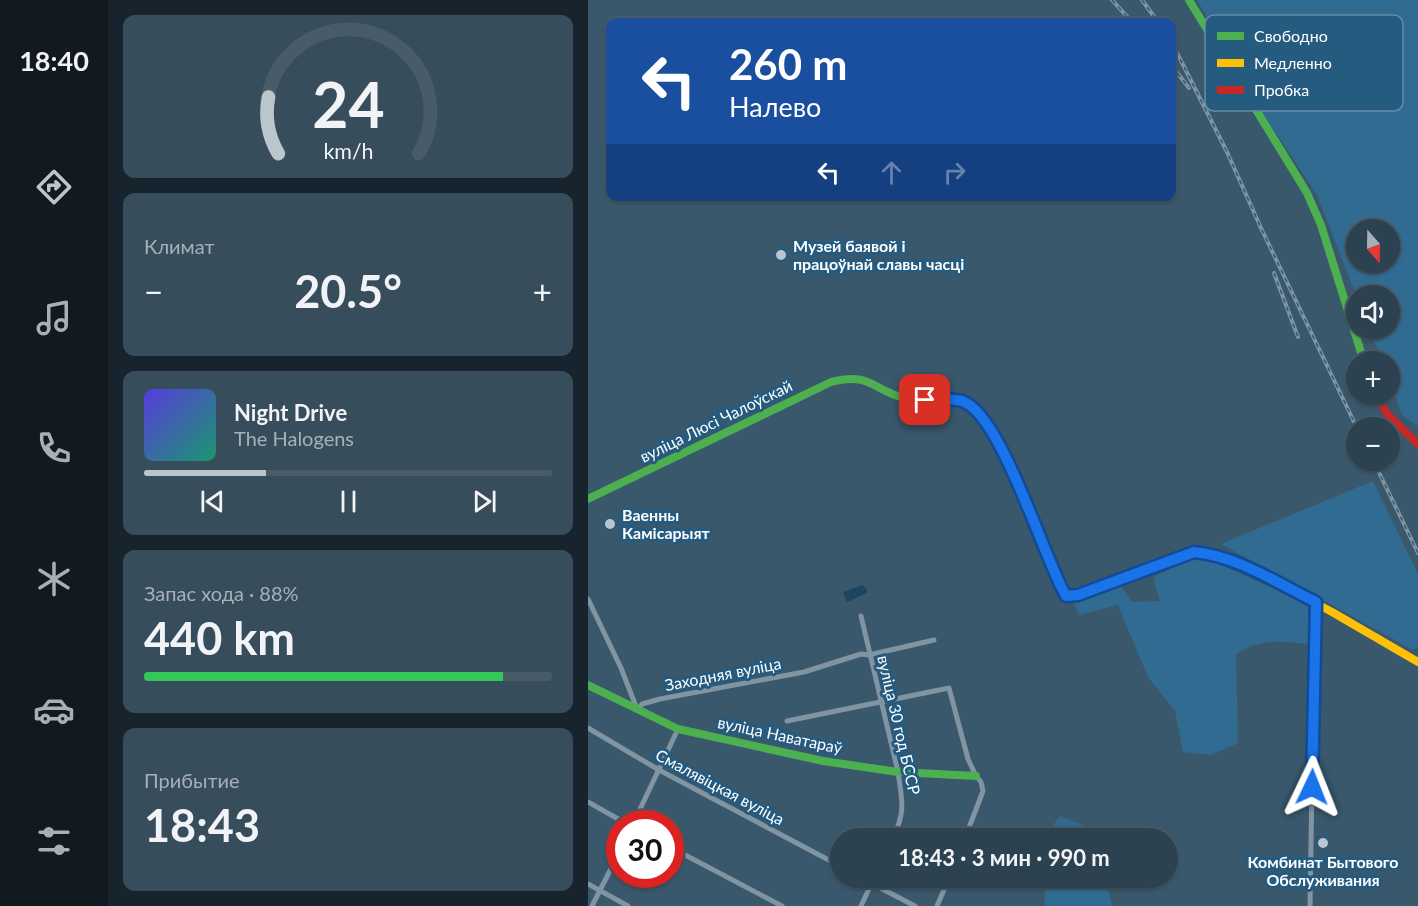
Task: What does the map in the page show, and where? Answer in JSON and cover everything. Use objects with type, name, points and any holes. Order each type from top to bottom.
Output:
[{"type":"street","points":[[1189,0],[1205,26]]},
{"type":"street","points":[[1257,111],[1308,193],[1321,225],[1361,351]]},
{"type":"street","name":"вуліца Люсі Чалоўскай","points":[[588,499],[831,382],[842,378],[859,377],[906,399],[962,401],[974,409],[993,435],[1014,476],[1066,596],[1078,595],[1194,552],[1213,553],[1240,564],[1316,602]]},
{"type":"street","points":[[1380,405],[1393,422],[1418,444]]},
{"type":"street","points":[[588,599],[638,710]]},
{"type":"street","points":[[1310,906],[1316,602],[1418,662]]},
{"type":"street","name":"вуліца 30 год БССР","points":[[861,616],[898,772],[903,810],[897,828]]},
{"type":"street","name":"Заходняя вуліца","points":[[638,710],[642,704],[693,691],[804,672],[861,654],[869,655],[934,640]]},
{"type":"street","name":"вуліца Наватараў","points":[[588,685],[678,729],[823,761],[898,772],[975,776]]},
{"type":"street","points":[[787,721],[949,688],[968,759],[975,776],[981,782],[983,791],[968,828]]},
{"type":"street","name":"Смалявіцкая вуліца","points":[[588,728],[659,770],[830,861]]},
{"type":"street","points":[[640,810],[678,729]]},
{"type":"street","points":[[588,802],[606,812]]},
{"type":"street","points":[[684,854],[782,906]]},
{"type":"street","points":[[592,906],[606,879]]},
{"type":"street","points":[[588,884],[628,906]]},
{"type":"street","points":[[861,906],[869,888]]},
{"type":"street","points":[[885,888],[915,906]]},
{"type":"street","points":[[938,906],[945,888]]},
{"type":"shaded area","points":[[1197,0],[1418,0],[1418,426],[1402,415],[1398,405],[1400,351],[1378,351],[1373,339],[1400,339],[1400,285],[1352,285],[1347,273],[1400,273],[1400,219],[1346,219],[1346,269],[1317,195],[1262,111],[1403,111],[1403,15],[1206,15]]},
{"type":"shaded area","points":[[1373,481],[1418,574],[1418,647],[1413,650],[1221,544]]},
{"type":"shaded area","points":[[1191,559],[1213,561],[1308,605],[1308,644],[1261,643],[1236,655],[1238,743],[1211,755],[1183,752],[1175,711],[1148,677],[1118,605],[1079,615],[1074,603],[1120,585],[1132,602],[1160,601],[1153,577]]},
{"type":"shaded area","points":[[862,585],[867,589],[867,593],[847,602],[843,592]]},
{"type":"shaded area","points":[[1060,816],[1089,828],[1051,828]]},
{"type":"shaded area","points":[[1044,888],[1108,888],[1112,906],[1045,906]]},
{"type":"railway","points":[[1112,0],[1128,18]]},
{"type":"railway","points":[[1142,0],[1155,18]]},
{"type":"railway","points":[[1176,51],[1205,108]]},
{"type":"railway","points":[[1176,71],[1189,88]]},
{"type":"railway","points":[[1206,111],[1352,417]]},
{"type":"railway","points":[[1274,273],[1298,337]]},
{"type":"railway","points":[[1378,471],[1418,553]]},
{"type":"traffic: fast","points":[[1189,0],[1205,26]]},
{"type":"traffic: fast","points":[[1257,111],[1307,193],[1321,225],[1361,351]]},
{"type":"traffic: fast","points":[[588,499],[831,382],[855,379],[872,384],[896,396],[920,400],[962,401],[977,411],[992,431],[1020,489],[1066,596],[1079,595],[1194,552],[1228,559],[1255,571]]},
{"type":"traffic: fast","points":[[588,685],[678,729],[823,761],[898,772],[976,776]]},
{"type":"traffic: slow","points":[[1255,571],[1418,662]]},
{"type":"traffic: jam","points":[[1382,405],[1388,415],[1418,444]]},
{"type":"place","name":"Музей баявой і працоўнай славы часці","points":[[781,255]]},
{"type":"place","name":"Ваенны Камісарыят","points":[[610,524]]},
{"type":"place","name":"Комбинат Бытового Обслуживания","points":[[1323,843]]},
{"type":"route","points":[[925,400],[962,401],[974,409],[990,430],[1031,513],[1066,596],[1078,595],[1194,552],[1213,553],[1240,564],[1316,602],[1312,787]]}]
